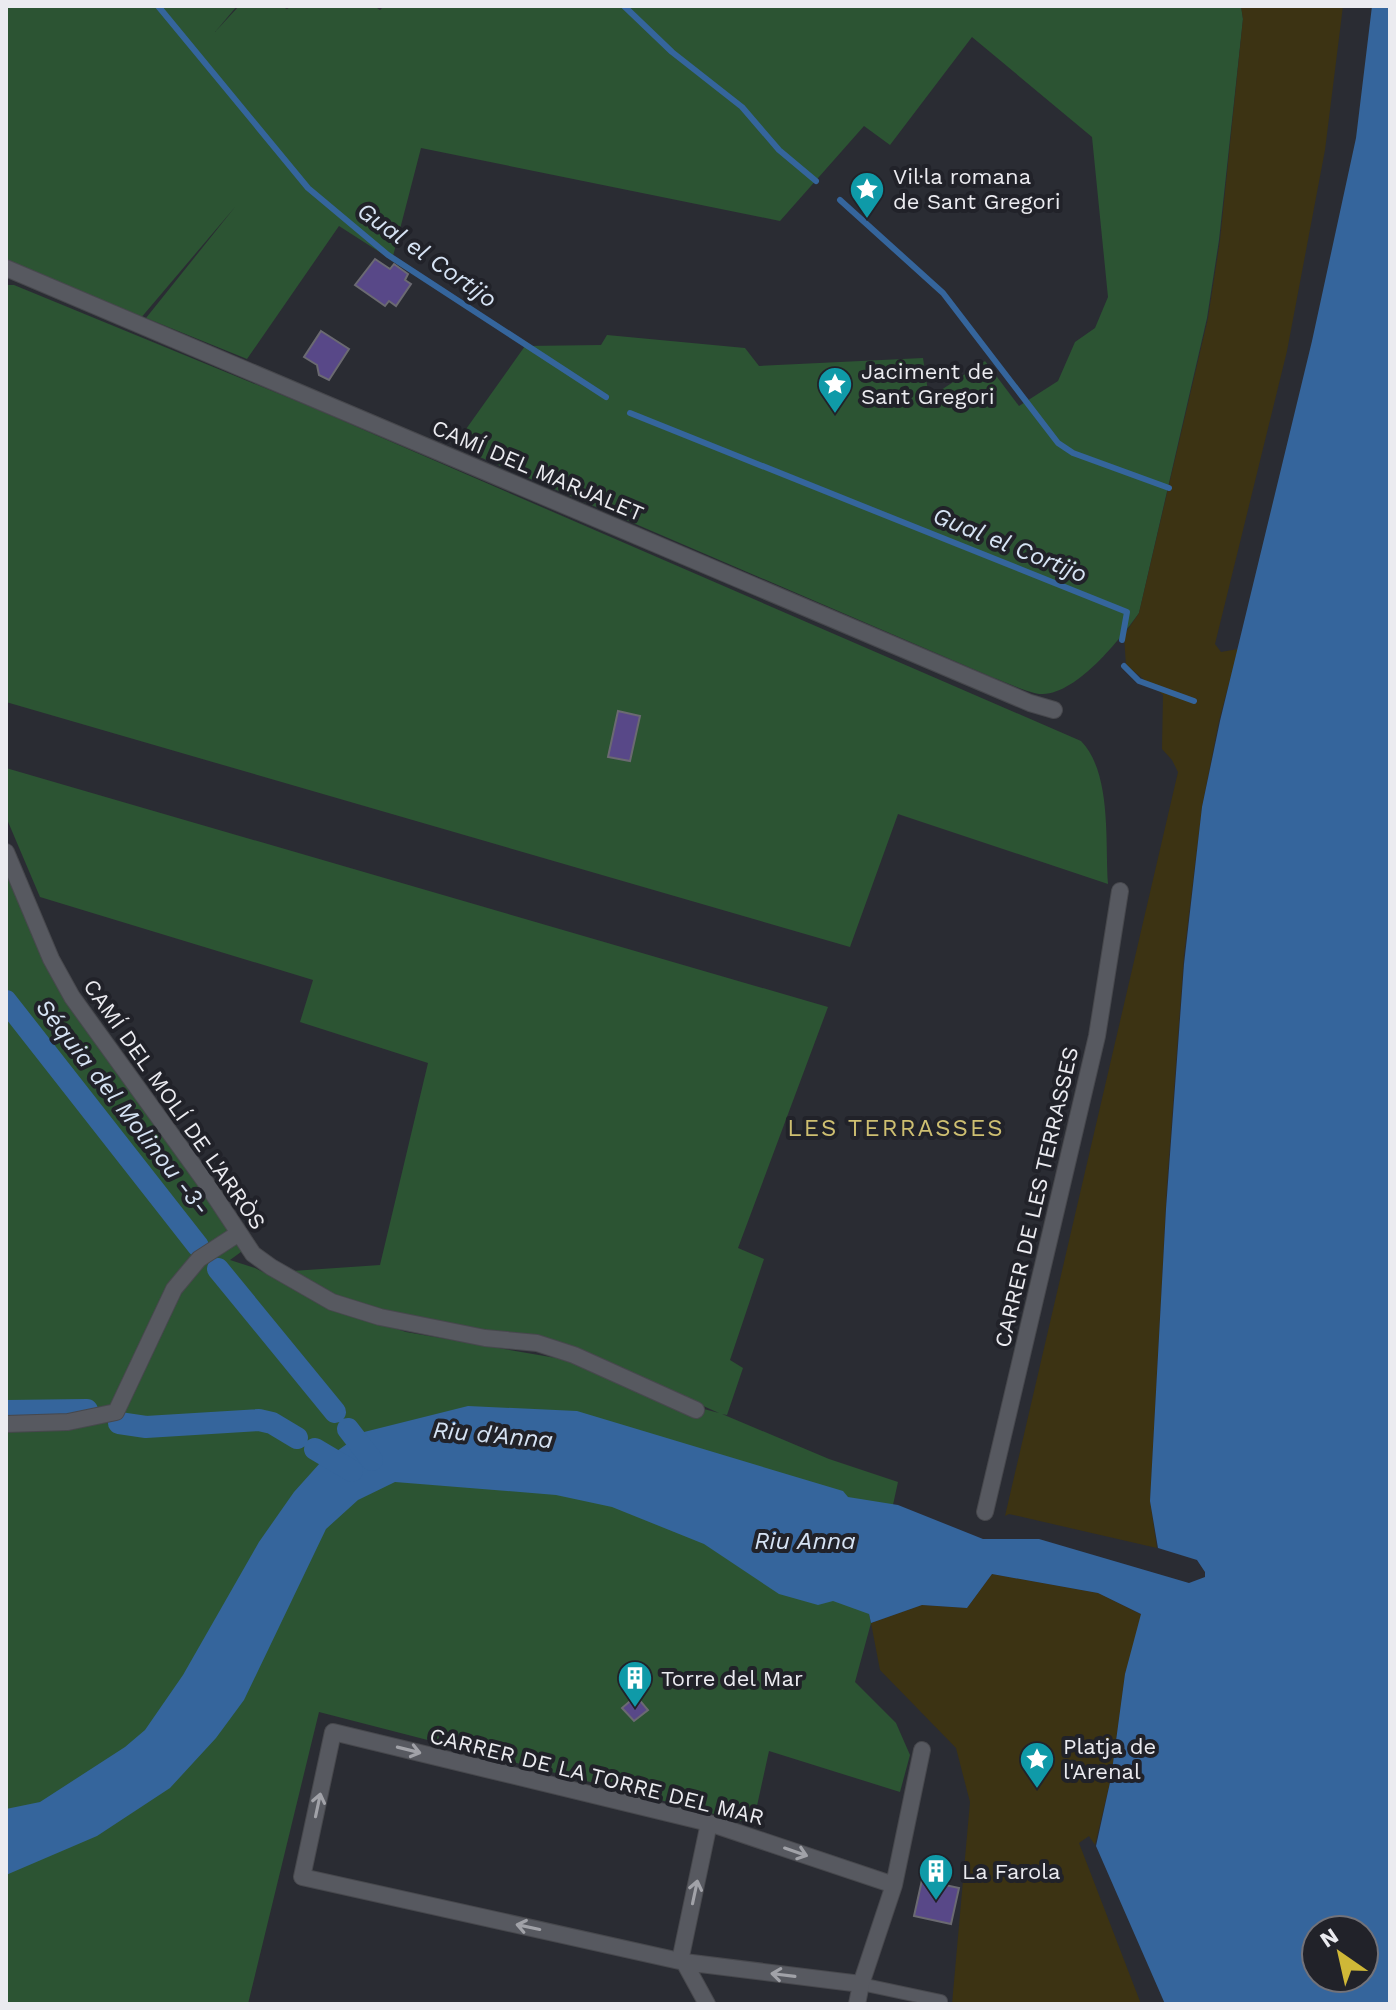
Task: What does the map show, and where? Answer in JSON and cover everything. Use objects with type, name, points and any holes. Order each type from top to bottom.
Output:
[{"type":"street","name":"CAMÍ DEL MARJALET","points":[[6,268],[1030,703],[1054,710]]},
{"type":"street","name":"CAMÍ DEL MOLÍ DE L'ARRÒS","points":[[6,852],[51,959],[72,997],[253,1254],[332,1302],[380,1317],[485,1338],[537,1343],[574,1355],[696,1410]]},
{"type":"street","name":"CARRER DE LES TERRASSES","points":[[985,1512],[1097,1036],[1120,891]]},
{"type":"street","points":[[6,1424],[68,1422],[116,1412],[174,1289],[199,1259],[239,1233]]},
{"type":"street","name":"CARRER DE LA TORRE DEL MAR","points":[[682,1962],[302,1877],[333,1732],[709,1823],[894,1885]]},
{"type":"street","points":[[857,2004],[894,1885],[922,1750]]},
{"type":"street","points":[[707,2004],[682,1962],[709,1823]]},
{"type":"street","points":[[682,1962],[861,1984],[941,2001],[940,2004]]},
{"type":"green space","points":[[6,6],[237,6],[215,32],[239,6],[280,6],[287,9],[292,6],[374,6],[380,10],[382,8],[379,6],[1241,6],[1243,19],[1219,240],[1207,318],[1139,613],[1110,650],[1084,675],[1056,691],[1043,694],[1032,692],[454,446],[525,346],[601,345],[607,335],[745,348],[759,366],[923,358],[929,398],[985,361],[1019,406],[1058,381],[1075,342],[1095,328],[1108,297],[1092,137],[972,37],[890,145],[864,126],[780,221],[421,148],[392,260],[339,226],[247,359],[146,318],[235,207],[140,319],[6,259]]},
{"type":"green space","points":[[6,285],[14,285],[311,407],[1081,741],[1098,771],[1102,789],[1108,884],[898,814],[850,947],[6,702]]},
{"type":"green space","points":[[6,768],[828,1007],[738,1248],[764,1259],[730,1360],[743,1368],[727,1415],[722,1414],[829,1459],[898,1482],[869,1614],[871,1623],[855,1682],[896,1723],[910,1755],[900,1792],[769,1751],[753,1824],[319,1712],[248,2004],[6,2004],[6,852],[48,959],[245,1249],[230,1260],[255,1268],[333,1308],[406,1332],[562,1359],[643,1393],[719,1413],[555,1340],[380,1314],[338,1299],[292,1271],[380,1265],[428,1063],[300,1022],[313,980],[40,897],[6,817]]},
{"type":"sand","points":[[1241,6],[1343,6],[1325,150],[1287,351],[1215,644],[1221,652],[1238,649],[1219,721],[1202,807],[1184,955],[1167,1185],[1150,1501],[1157,1548],[1009,1514],[1005,1516],[1178,772],[1162,749],[1163,695],[1126,665],[1124,635],[1139,613],[1208,318],[1220,240],[1243,19]]},
{"type":"sand","name":"Platja de l'Arenal","points":[[992,1574],[1098,1593],[1142,1615],[1125,1674],[1111,1778],[1095,1845],[1089,1836],[1079,1843],[1141,2004],[952,2004],[970,1802],[956,1748],[880,1670],[871,1623],[922,1605],[967,1608]]},
{"type":"water","points":[[1372,6],[1390,6],[1390,2004],[1165,2004],[1096,1846],[1111,1778],[1125,1674],[1141,1614],[1098,1593],[992,1574],[967,1608],[922,1605],[871,1623],[869,1614],[833,1601],[818,1605],[779,1594],[704,1544],[612,1507],[556,1495],[395,1482],[358,1500],[326,1529],[244,1700],[216,1738],[170,1788],[97,1836],[6,1875],[6,1809],[40,1802],[125,1747],[145,1730],[183,1675],[259,1542],[294,1492],[320,1463],[364,1432],[468,1406],[577,1411],[843,1491],[848,1497],[898,1505],[983,1539],[1039,1539],[1189,1583],[1205,1577],[1197,1560],[1158,1548],[1150,1501],[1166,1209],[1184,964],[1202,807],[1312,341],[1356,138]]},
{"type":"building","points":[[375,259],[390,269],[394,264],[408,274],[405,280],[411,284],[396,306],[389,301],[385,306],[355,285]]},
{"type":"building","points":[[321,331],[349,349],[329,380],[319,375],[317,365],[304,357]]},
{"type":"building","points":[[618,711],[640,716],[630,761],[608,757]]},
{"type":"building","name":"Torre del Mar","points":[[636,1696],[648,1710],[634,1721],[622,1708]]},
{"type":"building","name":"La Farola","points":[[922,1880],[959,1888],[951,1924],[914,1916]]},
{"type":"waterway","name":"Gual el Cortijo","points":[[158,6],[308,188],[388,255],[606,397]]},
{"type":"waterway","points":[[624,6],[672,52],[742,107],[779,150],[816,181]]},
{"type":"waterway","points":[[840,200],[943,293],[1058,443],[1073,453],[1169,488]]},
{"type":"waterway","name":"Gual el Cortijo","points":[[630,413],[1127,612],[1122,640]]},
{"type":"waterway","points":[[1124,666],[1139,681],[1194,701]]},
{"type":"waterway","name":"Séquia del Molinou -3-","points":[[6,1001],[198,1246]]},
{"type":"waterway","name":"Séquia del Molinou -3-","points":[[218,1269],[335,1412]]},
{"type":"waterway","points":[[6,1411],[87,1410]]},
{"type":"waterway","points":[[119,1423],[146,1427],[259,1420],[272,1423],[297,1438]]},
{"type":"waterway","name":"Séquia del Molinou -3-","points":[[348,1429],[372,1460]]},
{"type":"waterway","points":[[315,1449],[352,1471]]},
{"type":"place","name":"Vil·la romana de Sant Gregori","points":[[867,220]]},
{"type":"place","name":"Jaciment de Sant Gregori","points":[[835,415]]},
{"type":"place","name":"Torre del Mar","points":[[635,1709]]},
{"type":"place","name":"Platja de l'Arenal","points":[[1037,1790]]},
{"type":"place","name":"La Farola","points":[[936,1902]]},
{"type":"district","name":"LES TERRASSES","points":[[896,1128]]},
{"type":"water label","name":"Riu d'Anna","points":[[493,1435]]},
{"type":"water label","name":"Riu Anna","points":[[805,1541]]}]
